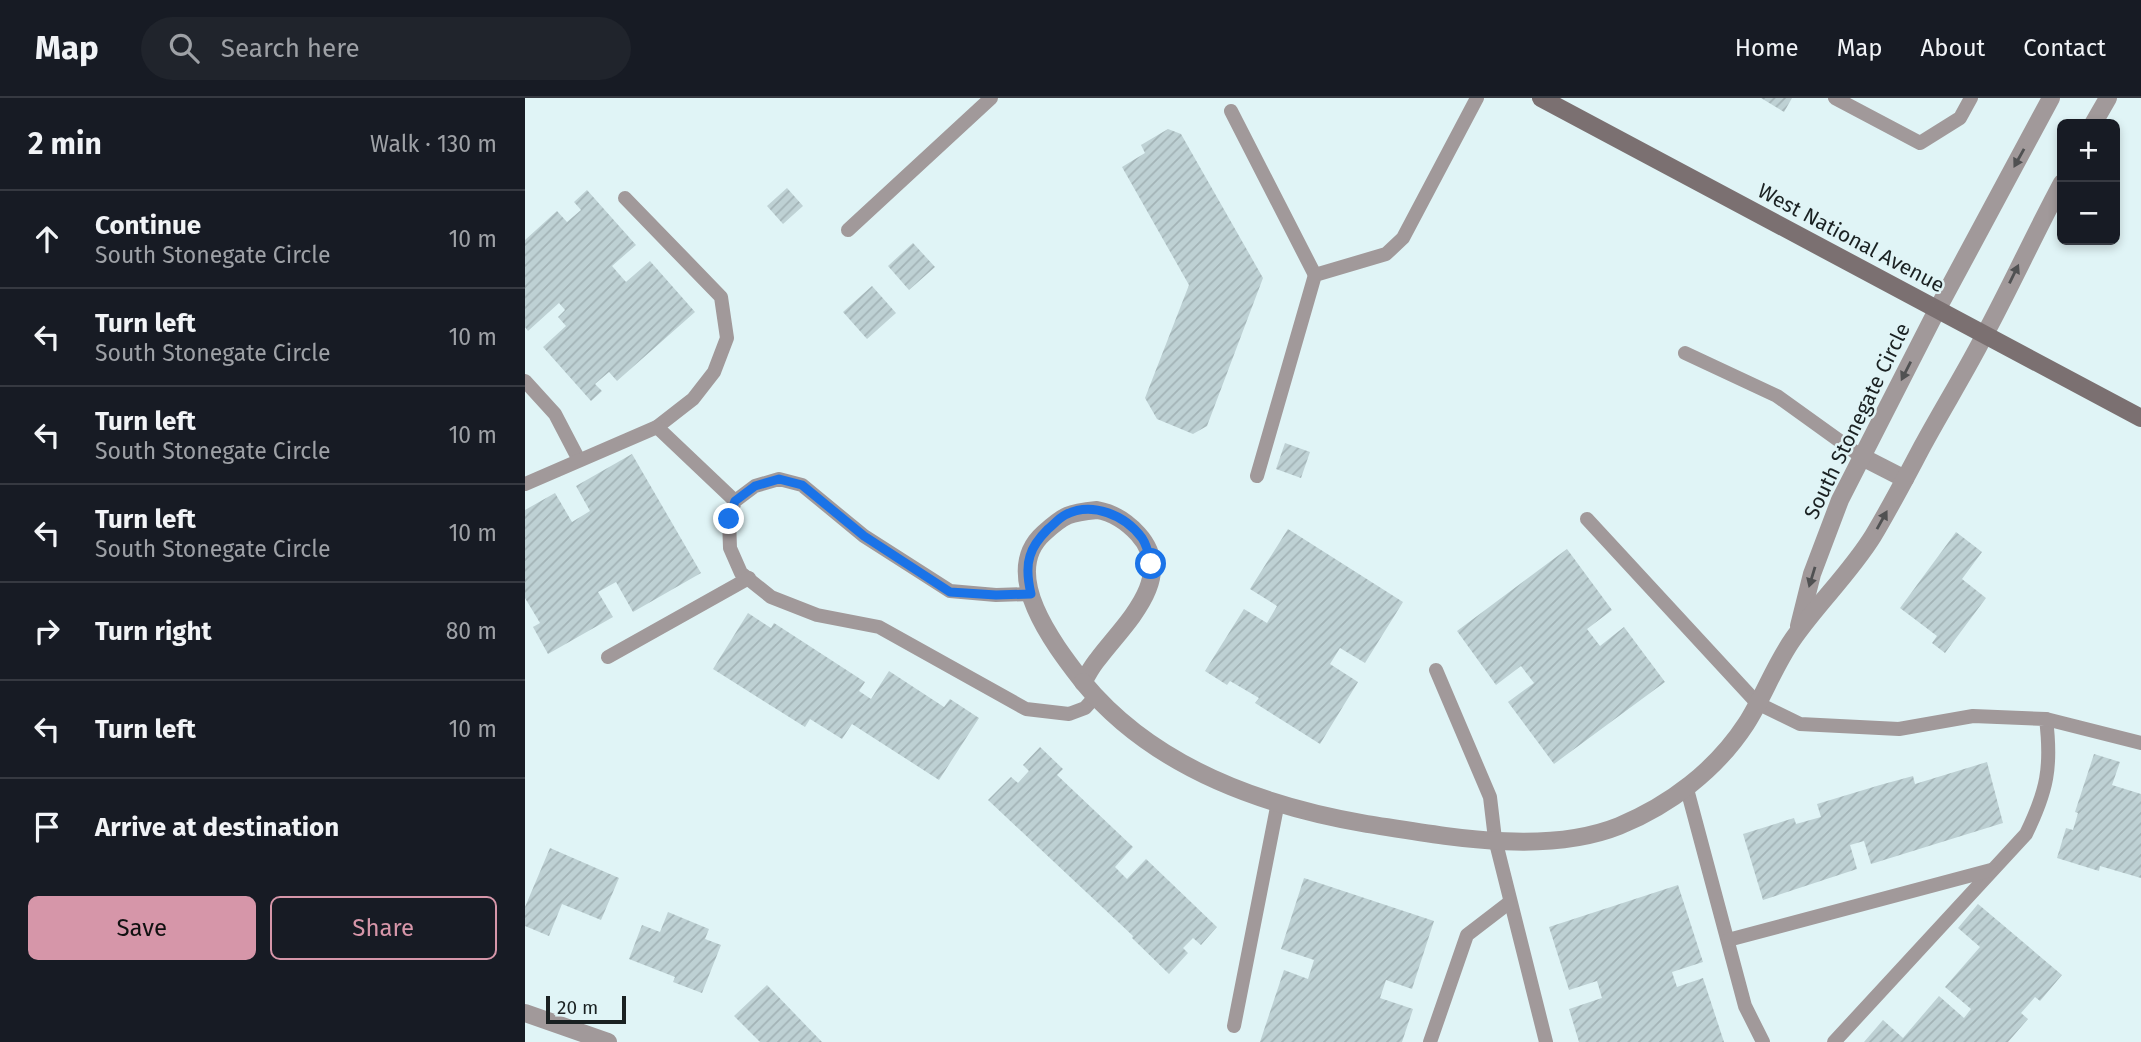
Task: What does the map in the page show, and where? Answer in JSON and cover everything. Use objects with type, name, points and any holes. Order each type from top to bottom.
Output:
[{"type":"main road","name":"West National Avenue","points":[[1541,98],[2141,418]]},
{"type":"street","name":"South Stonegate Circle","points":[[1797,633],[1812,574],[1835,513],[1937,310],[2051,98]]},
{"type":"street","points":[[2097,119],[2108,98]]},
{"type":"street","name":"South Stonegate Circle","points":[[1083,682],[1097,660],[1132,618],[1150,584],[1151,564],[1144,540],[1128,522],[1108,512],[1097,510],[1064,516],[1040,536],[1029,557],[1031,594],[1040,619],[1053,642],[1083,682],[1095,697],[1138,737],[1166,755],[1225,784],[1278,802],[1342,820],[1448,837],[1531,841],[1580,837],[1650,812],[1687,789],[1720,757],[1747,723],[1780,657],[1848,573],[1873,537],[1984,336],[2057,193]]},
{"type":"street","points":[[1862,457],[1905,479]]},
{"type":"street","points":[[525,1013],[608,1042]]},
{"type":"lane","points":[[848,230],[991,98]]},
{"type":"lane","points":[[1315,275],[1386,254],[1396,246],[1403,238],[1477,98]]},
{"type":"lane","points":[[1835,98],[1920,143],[1960,118],[1971,98]]},
{"type":"lane","points":[[1231,111],[1315,275],[1257,476]]},
{"type":"lane","points":[[525,484],[657,427],[694,399],[715,372],[727,338],[721,297],[625,198]]},
{"type":"lane","points":[[1685,353],[1777,396],[1862,457]]},
{"type":"lane","points":[[525,381],[555,414],[579,460]]},
{"type":"lane","points":[[657,427],[735,501]]},
{"type":"lane","points":[[1031,594],[950,592],[864,536],[802,485],[779,479],[755,486],[735,501],[729,519],[730,548],[741,573],[771,597],[817,615],[879,627],[1026,709],[1069,714],[1085,708],[1095,697]]},
{"type":"lane","points":[[1587,519],[1757,703],[1800,723],[1899,729],[1973,716],[2046,719],[2141,743]]},
{"type":"lane","points":[[608,657],[749,578]]},
{"type":"lane","points":[[1436,670],[1490,797],[1495,839],[1546,1042]]},
{"type":"lane","points":[[1834,1042],[2026,834],[2041,803],[2050,762],[2046,719]]},
{"type":"lane","points":[[1687,789],[1745,1006],[1763,1042]]},
{"type":"lane","points":[[1234,1026],[1278,802]]},
{"type":"lane","points":[[1728,940],[1992,870]]},
{"type":"lane","points":[[1430,1042],[1467,935],[1510,902]]},
{"type":"building","points":[[1761,98],[1792,98],[1784,112]]},
{"type":"building","points":[[1168,129],[1181,134],[1263,278],[1207,426],[1193,434],[1157,419],[1145,398],[1189,285],[1122,167],[1145,153],[1141,145]]},
{"type":"building","points":[[787,188],[803,206],[783,224],[767,206]]},
{"type":"building","points":[[587,190],[636,245],[612,266],[626,282],[650,261],[695,312],[617,381],[609,372],[595,384],[602,391],[591,401],[543,347],[566,326],[558,317],[565,310],[559,303],[528,331],[525,327],[525,240],[557,211],[567,222],[581,210],[574,202]]},
{"type":"building","points":[[913,243],[935,267],[909,290],[888,266]]},
{"type":"building","points":[[872,286],[896,313],[867,339],[843,312]]},
{"type":"building","points":[[1285,443],[1310,452],[1301,478],[1276,469]]},
{"type":"building","points":[[632,454],[701,573],[633,612],[616,582],[598,592],[613,617],[548,654],[533,627],[540,623],[525,598],[525,510],[555,493],[572,522],[590,511],[576,486]]},
{"type":"building","points":[[1288,529],[1403,602],[1365,663],[1340,648],[1330,664],[1358,682],[1320,744],[1255,703],[1259,698],[1230,681],[1227,685],[1205,671],[1244,609],[1267,623],[1277,606],[1250,589]]},
{"type":"building","points":[[1956,532],[1982,552],[1962,579],[1986,598],[1945,653],[1932,643],[1937,636],[1900,608]]},
{"type":"building","points":[[1567,549],[1612,610],[1587,629],[1600,646],[1624,627],[1665,682],[1554,764],[1508,702],[1534,683],[1521,666],[1496,685],[1457,631]]},
{"type":"building","points":[[748,613],[771,628],[774,623],[865,682],[859,691],[871,699],[889,671],[944,707],[950,699],[979,718],[939,780],[852,724],[842,739],[810,719],[805,727],[713,669]]},
{"type":"building","points":[[1040,747],[1063,769],[1057,775],[1133,847],[1115,867],[1127,879],[1146,859],[1217,927],[1201,945],[1193,938],[1183,948],[1188,953],[1169,974],[1132,938],[1133,936],[988,800],[1011,777],[1018,783],[1029,771],[1023,765]]},
{"type":"building","points":[[2094,754],[2120,762],[2112,785],[2141,794],[2141,878],[2100,866],[2099,871],[2057,858],[2066,828],[2073,830],[2078,813],[2075,812]]},
{"type":"building","points":[[1987,762],[2003,823],[1871,864],[1864,841],[1850,845],[1857,869],[1763,900],[1743,834],[1794,818],[1796,824],[1821,817],[1817,804],[1880,785],[1913,776],[1915,784]]},
{"type":"building","points":[[550,848],[619,878],[601,920],[562,904],[549,936],[525,926],[525,907]]},
{"type":"building","points":[[1304,878],[1434,921],[1412,989],[1386,980],[1380,998],[1413,1009],[1402,1042],[1260,1042],[1284,970],[1308,979],[1314,960],[1281,949]]},
{"type":"building","points":[[1678,885],[1703,962],[1672,972],[1677,987],[1703,978],[1724,1042],[1579,1042],[1569,1009],[1602,998],[1597,981],[1569,990],[1549,927]]},
{"type":"building","points":[[1978,904],[2062,975],[2040,1001],[2035,997],[2021,1013],[2028,1019],[2008,1042],[1864,1042],[1883,1020],[1903,1038],[1939,996],[1964,1018],[1971,1009],[1945,987],[1980,947],[1958,928]]},
{"type":"building","points":[[668,912],[709,929],[705,939],[721,945],[702,993],[673,982],[675,977],[629,959],[642,925],[660,932]]},
{"type":"building","points":[[767,985],[822,1042],[760,1042],[734,1016]]},
{"type":"route","points":[[729,519],[735,501],[755,486],[779,479],[802,485],[864,536],[950,592],[1031,594],[1028,576],[1029,557],[1033,547],[1040,536],[1064,516],[1076,512],[1108,512],[1128,522],[1144,540],[1151,564]]}]
